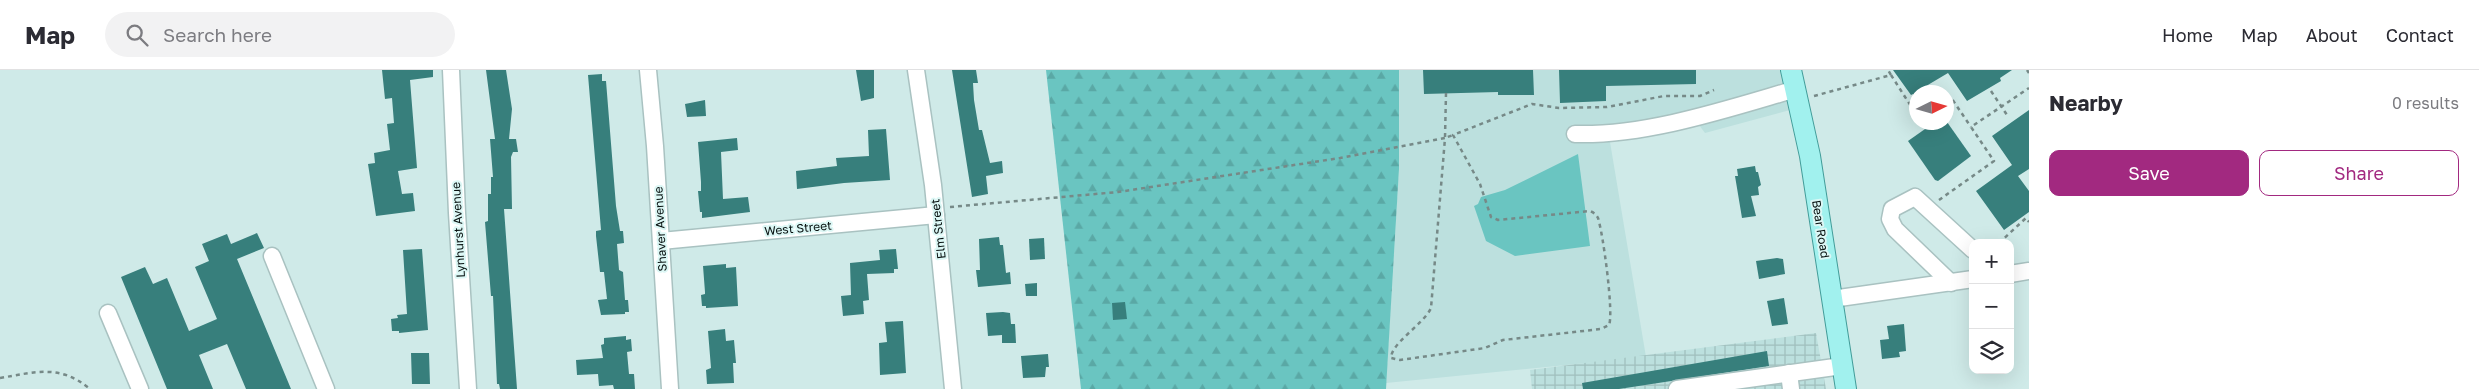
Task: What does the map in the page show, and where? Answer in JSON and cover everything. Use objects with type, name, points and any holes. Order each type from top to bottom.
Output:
[{"type":"main road","name":"Bear Road","points":[[1795,86],[1810,156],[1846,389]]},
{"type":"street","name":"Lynhurst Avenue","points":[[450,70],[456,213],[468,389]]},
{"type":"street","name":"Shaver Avenue","points":[[648,70],[670,389]]},
{"type":"street","name":"Elm Street","points":[[916,70],[936,212],[953,389]]},
{"type":"street","points":[[1575,134],[1613,133],[1703,116],[1795,86]]},
{"type":"street","points":[[1951,283],[1895,229],[1890,220],[1892,209],[1915,197],[1969,246]]},
{"type":"street","name":"West Street","points":[[661,241],[936,212]]},
{"type":"street","points":[[272,256],[326,389]]},
{"type":"street","points":[[2014,273],[2029,271]]},
{"type":"street","points":[[1832,298],[1969,280]]},
{"type":"street","points":[[108,313],[140,389]]},
{"type":"street","points":[[1677,389],[1790,381],[1842,366]]},
{"type":"path","points":[[1888,70],[1909,103]]},
{"type":"path","points":[[1795,86],[1820,95],[1891,75]]},
{"type":"path","points":[[1972,127],[2029,88]]},
{"type":"path","points":[[936,212],[1118,192],[1340,158],[1453,136],[1532,104],[1559,108],[1616,106],[1664,96],[1700,96],[1714,90]]},
{"type":"path","points":[[1991,91],[2007,115]]},
{"type":"path","points":[[1446,93],[1445,138],[1431,308],[1426,317],[1394,349],[1391,358],[1400,360],[1481,349],[1503,340],[1601,329],[1609,325],[1611,318],[1610,300],[1596,214],[1587,210],[1494,219],[1489,215],[1480,184],[1453,136]]},
{"type":"path","points":[[1929,210],[1942,197],[1994,161],[1954,102]]},
{"type":"path","points":[[2002,239],[2026,218],[2029,222]]},
{"type":"path","points":[[0,378],[41,371],[60,372],[77,377],[90,389]]},
{"type":"shaded area","points":[[1399,70],[1781,70],[1790,110],[1705,133],[1699,125],[1610,142],[1646,357],[1386,383],[1399,169]]},
{"type":"shaded area","points":[[1816,333],[1826,389],[1532,389],[1530,370]]},
{"type":"green space","points":[[1046,70],[1399,70],[1399,169],[1386,389],[1081,389]]},
{"type":"green space","points":[[1578,154],[1590,246],[1515,256],[1486,241],[1474,206],[1478,204],[1481,197],[1505,190]]},
{"type":"building","points":[[382,70],[433,70],[433,77],[410,80],[417,168],[398,171],[402,194],[413,193],[415,211],[376,216],[368,164],[375,163],[374,153],[390,150],[387,124],[394,123],[392,98],[385,99]]},
{"type":"building","points":[[486,70],[506,70],[512,109],[509,139],[516,139],[518,152],[513,152],[511,157],[512,209],[504,209],[517,389],[500,389],[499,384],[497,384],[493,296],[491,296],[485,222],[488,221],[488,194],[491,194],[491,177],[493,177],[490,139],[495,139]]},
{"type":"building","points":[[856,70],[874,70],[874,98],[861,101]]},
{"type":"building","points":[[952,70],[976,70],[978,83],[973,83],[979,130],[982,130],[990,163],[1002,161],[1003,173],[986,176],[988,194],[972,197]]},
{"type":"building","points":[[1423,70],[1533,70],[1534,95],[1498,95],[1498,92],[1424,94]]},
{"type":"building","points":[[1559,70],[1696,70],[1696,84],[1606,86],[1606,101],[1560,103]]},
{"type":"building","points":[[1893,70],[2012,70],[2000,78],[2001,81],[1967,101],[1948,73],[1928,85],[1909,85],[1909,92]]},
{"type":"building","points":[[602,74],[602,81],[606,81],[616,206],[620,231],[623,231],[624,243],[617,244],[619,270],[623,272],[625,300],[628,300],[629,312],[625,312],[625,314],[601,315],[598,300],[607,299],[604,272],[600,272],[596,236],[596,231],[601,230],[588,75]]},
{"type":"building","points":[[705,100],[706,116],[687,117],[685,104]]},
{"type":"building","points":[[2029,110],[2029,169],[2018,176],[2029,191],[2029,212],[2004,230],[1976,191],[2012,165],[1992,136]]},
{"type":"building","points":[[886,129],[890,180],[797,189],[796,171],[837,166],[836,158],[869,156],[868,130]]},
{"type":"building","points":[[1924,130],[1953,130],[1971,156],[1938,181],[1935,180],[1908,141]]},
{"type":"building","points":[[737,138],[738,150],[721,152],[723,199],[748,197],[750,212],[702,218],[698,191],[701,191],[701,182],[698,142]]},
{"type":"building","points":[[1755,166],[1761,185],[1758,187],[1759,195],[1751,196],[1756,216],[1742,218],[1735,176],[1738,176],[1737,169]]},
{"type":"building","points":[[257,233],[264,248],[237,259],[291,389],[246,389],[227,344],[199,355],[213,389],[167,389],[121,277],[145,267],[153,284],[167,278],[189,331],[217,319],[195,267],[209,261],[202,244],[227,234],[231,244]]},
{"type":"building","points":[[999,237],[1000,245],[1003,245],[1006,273],[1010,272],[1011,284],[978,287],[976,270],[980,270],[979,239]]},
{"type":"building","points":[[1044,238],[1045,259],[1030,260],[1029,239]]},
{"type":"building","points":[[422,249],[428,330],[399,333],[399,331],[392,331],[391,319],[398,318],[397,315],[407,314],[403,250]]},
{"type":"building","points":[[896,249],[898,269],[894,269],[894,273],[867,274],[869,300],[863,301],[864,314],[843,316],[841,296],[851,295],[850,263],[880,260],[879,250]]},
{"type":"building","points":[[1783,259],[1785,274],[1759,279],[1756,261]]},
{"type":"building","points":[[726,264],[726,268],[736,267],[738,306],[706,308],[706,306],[702,306],[701,295],[705,294],[703,266]]},
{"type":"building","points":[[1037,283],[1037,296],[1026,296],[1025,284]]},
{"type":"building","points":[[1784,298],[1788,324],[1772,326],[1767,301]]},
{"type":"building","points":[[1125,302],[1127,319],[1113,320],[1112,303]]},
{"type":"building","points":[[986,313],[1010,313],[1011,324],[1015,324],[1016,343],[1002,343],[1002,335],[988,336]]},
{"type":"building","points":[[903,321],[906,373],[880,375],[879,343],[887,342],[885,322]]},
{"type":"building","points":[[1904,324],[1906,351],[1899,352],[1900,357],[1882,359],[1880,340],[1889,339],[1887,326]]},
{"type":"building","points":[[725,329],[726,341],[734,340],[736,363],[733,363],[734,383],[707,384],[706,370],[711,368],[708,331]]},
{"type":"building","points":[[626,336],[626,340],[631,339],[632,351],[627,352],[629,374],[634,374],[635,389],[614,389],[613,385],[599,386],[598,374],[577,375],[576,360],[603,358],[601,345],[604,344],[604,338]]},
{"type":"building","points":[[1767,351],[1769,366],[1619,389],[1583,389],[1582,383]]},
{"type":"building","points":[[411,353],[429,353],[430,384],[412,384]]},
{"type":"building","points":[[1048,354],[1049,367],[1046,367],[1045,377],[1023,378],[1021,356]]}]
